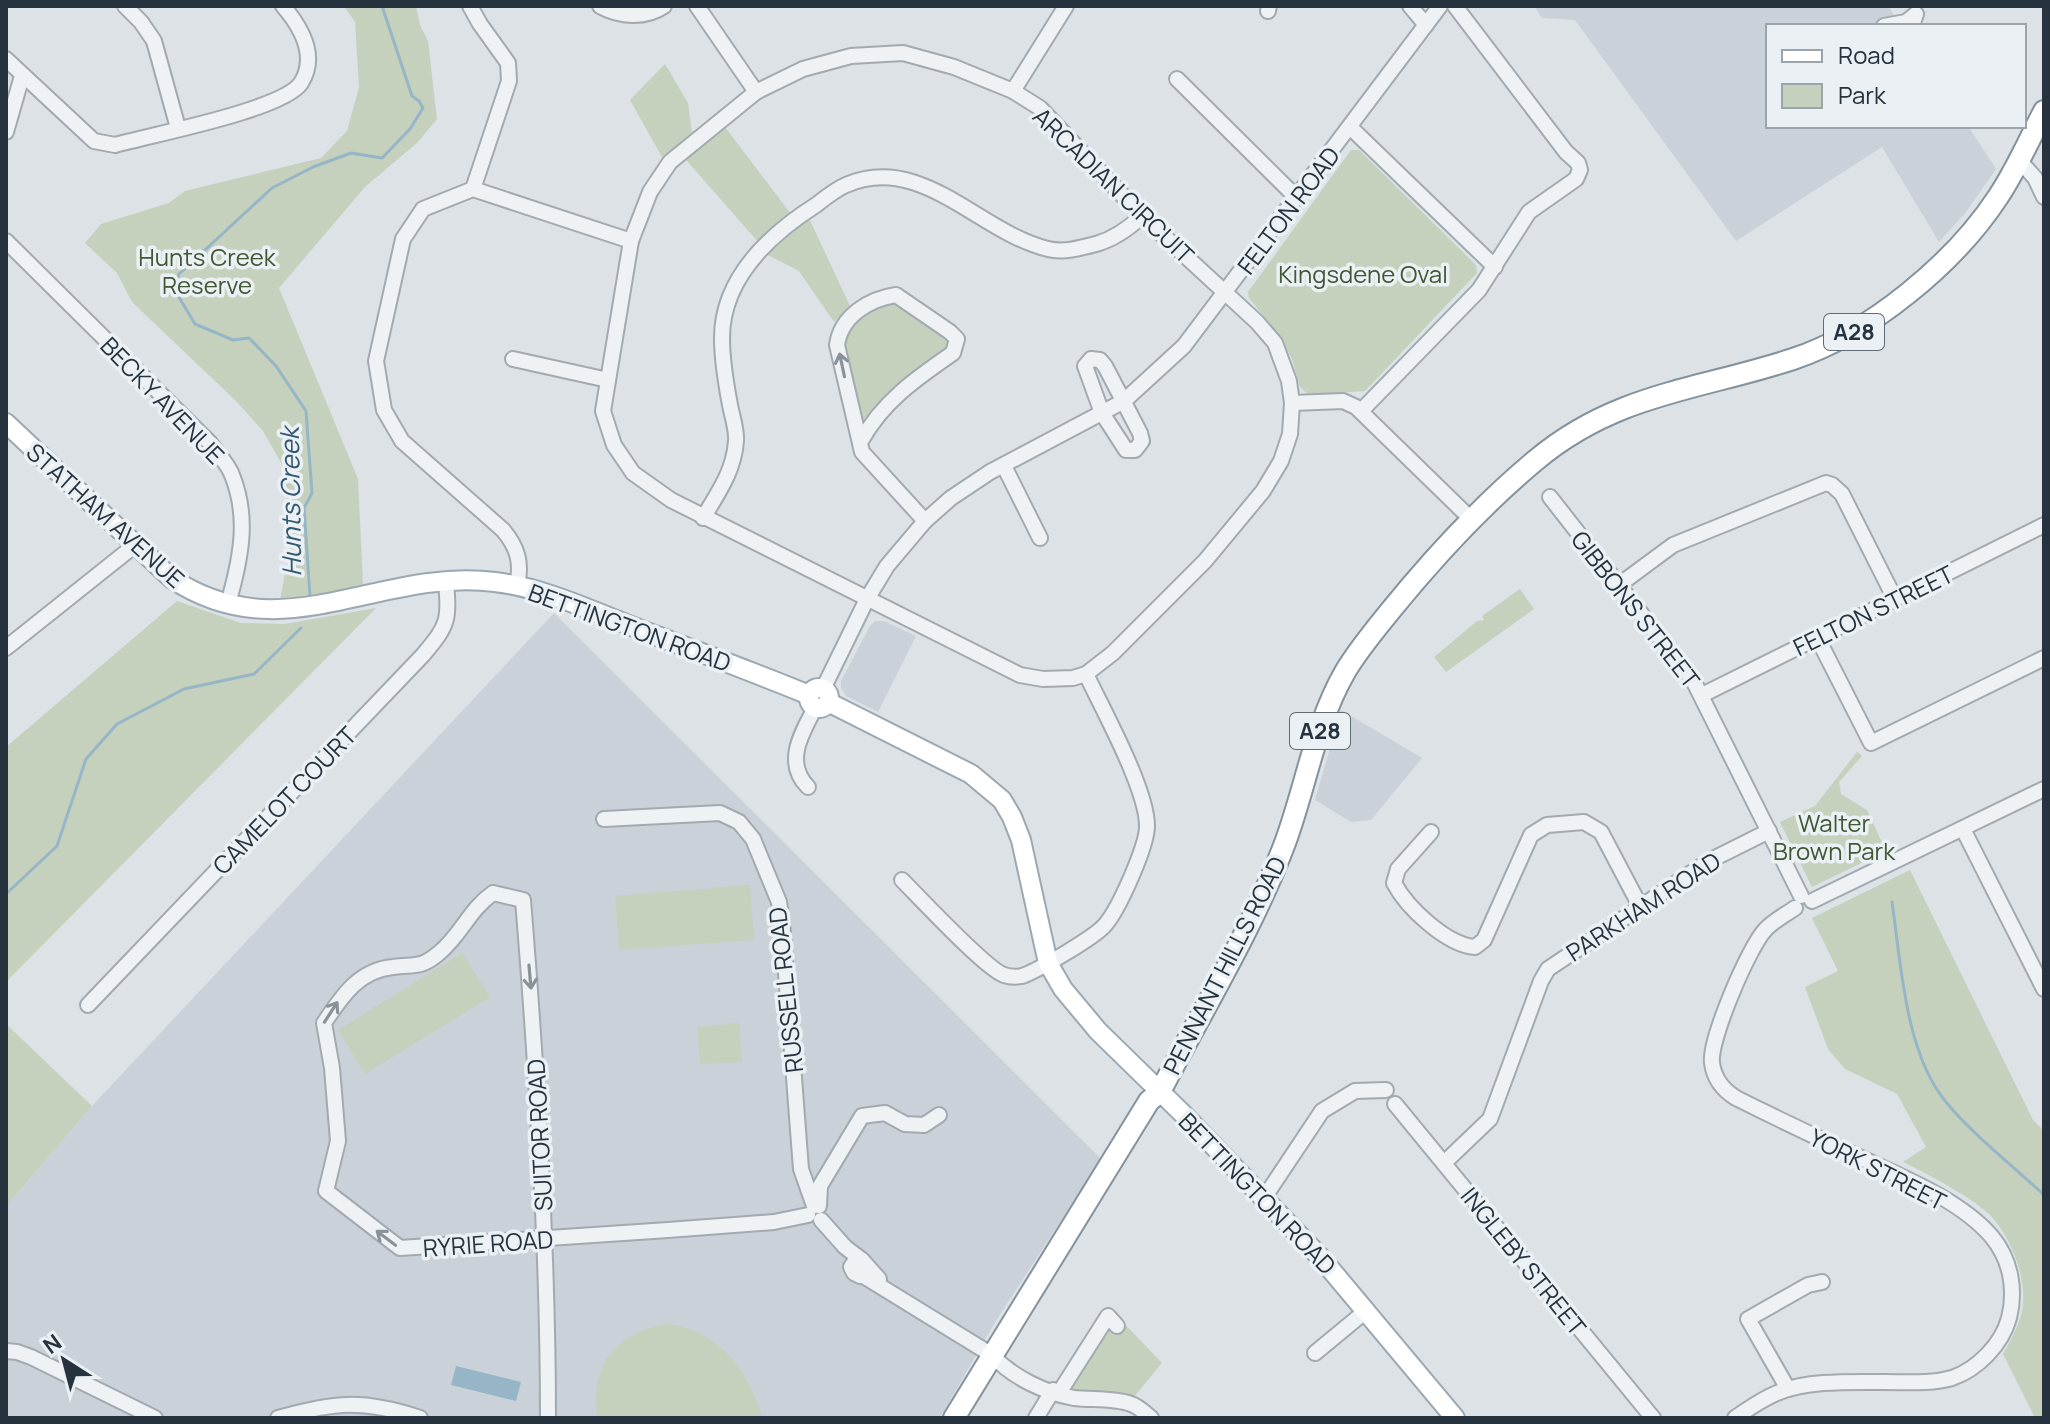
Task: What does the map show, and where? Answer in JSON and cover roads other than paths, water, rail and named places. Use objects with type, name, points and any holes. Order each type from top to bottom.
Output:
[{"type":"highway","name":"PENNANT HILLS ROAD","points":[[966,1418],[1149,1101],[1160,1092],[1232,959],[1267,888],[1286,840],[1326,713],[1343,676],[1412,584],[1471,519],[1538,458],[1603,416],[1646,400],[1792,359],[1826,346],[1865,325],[1925,277],[1976,227],[1997,199],[2044,111]]},
{"type":"highway","name":"PENNANT HILLS ROAD","points":[[954,1418],[999,1359]]},
{"type":"main road","name":"STATHAM AVENUE","points":[[7,425],[134,546],[192,592],[242,608],[294,609],[342,601],[398,586]]},
{"type":"main road","name":"BETTINGTON ROAD","points":[[398,586],[446,580],[494,582],[559,598],[819,698],[971,774],[1002,800],[1012,817],[1021,840],[1048,963],[1063,989],[1088,1021],[1264,1198],[1367,1310],[1455,1418]]},
{"type":"street","points":[[125,6],[154,41],[178,128]]},
{"type":"street","points":[[6,59],[94,141],[115,145],[284,98],[300,85],[308,66],[305,39],[296,21],[283,6]]},
{"type":"street","points":[[470,6],[508,63],[509,81],[473,189]]},
{"type":"street","points":[[600,6],[629,16],[657,11],[664,6]]},
{"type":"street","points":[[697,6],[756,92]]},
{"type":"street","points":[[1013,91],[1066,6]]},
{"type":"street","points":[[1410,6],[1426,25]]},
{"type":"street","name":"FELTON ROAD","points":[[808,787],[799,778],[795,763],[797,750],[867,599],[887,566],[925,521],[951,498],[1124,401],[1184,346],[1440,6]]},
{"type":"street","points":[[1361,411],[1479,290],[1529,212],[1576,179],[1580,167],[1455,6]]},
{"type":"street","points":[[1895,24],[1906,22],[1916,15]]},
{"type":"street","name":"ARCADIAN CIRCUIT","points":[[903,53],[954,67],[1013,91],[1040,108],[1142,216],[1227,292],[1275,343],[1289,381],[1292,403],[1290,434],[1281,461],[1263,491],[1205,561],[1113,653],[1086,674],[1073,678],[1043,679],[1020,675],[671,500],[633,473],[614,445],[603,411],[631,241],[650,192],[670,162],[756,92],[803,69],[851,56],[903,53]]},
{"type":"street","points":[[6,132],[22,76]]},
{"type":"street","points":[[1177,79],[1297,198]]},
{"type":"street","points":[[1350,127],[1495,267]]},
{"type":"street","points":[[2019,160],[2035,178],[2044,197]]},
{"type":"street","points":[[703,518],[730,473],[737,439],[728,395],[722,337],[730,293],[756,253],[793,220],[846,185],[884,175],[909,180],[1017,237],[1049,250],[1078,249],[1108,240],[1142,216]]},
{"type":"street","points":[[517,586],[519,555],[503,530],[402,441],[384,410],[376,361],[403,239],[423,209],[473,189],[631,241]]},
{"type":"street","name":"BECKY AVENUE","points":[[6,241],[210,443],[231,473],[243,521],[241,556],[231,593]]},
{"type":"street","points":[[861,441],[870,425],[901,389],[953,353],[957,345],[957,339],[950,332],[896,295],[878,298],[860,308],[839,334],[837,345],[862,452],[925,521]]},
{"type":"street","points":[[513,359],[608,380]]},
{"type":"street","points":[[1091,359],[1100,360],[1105,366],[1140,433],[1142,441],[1135,450],[1126,450],[1102,413],[1085,366],[1091,359]]},
{"type":"street","points":[[1292,403],[1343,401],[1361,411],[1471,519]]},
{"type":"street","points":[[1004,466],[1040,538]]},
{"type":"street","points":[[1619,585],[1673,545],[1826,483],[1842,494],[1895,599]]},
{"type":"street","name":"GIBBONS STREET","points":[[1550,497],[1702,695],[1803,902]]},
{"type":"street","name":"FELTON STREET","points":[[1702,695],[2044,525]]},
{"type":"street","points":[[6,648],[134,546]]},
{"type":"street","name":"CAMELOT COURT","points":[[88,1005],[428,649],[444,630],[447,620],[446,580]]},
{"type":"street","points":[[1817,637],[1871,743],[2044,658]]},
{"type":"street","points":[[902,880],[1001,974],[1022,976],[1091,937],[1107,924],[1144,844],[1147,827],[1138,786],[1086,674]]},
{"type":"street","name":"YORK STREET","points":[[1735,1418],[1768,1397],[1788,1389],[1952,1378],[1974,1366],[1993,1348],[2007,1325],[2012,1300],[2011,1275],[1994,1240],[1975,1221],[1925,1187],[1736,1098],[1715,1075],[1711,1058],[1714,1041],[1752,947],[1765,929],[1803,902],[2044,789]]},
{"type":"street","name":"RUSSELL ROAD","points":[[604,819],[720,813],[739,822],[753,839],[779,902],[801,1169],[815,1212],[861,1266],[886,1289],[999,1359]]},
{"type":"street","points":[[1431,832],[1395,874],[1394,883],[1423,918],[1467,945],[1475,947],[1484,940],[1531,835],[1547,825],[1578,822],[1596,827],[1605,838],[1640,906]]},
{"type":"street","points":[[1963,829],[2044,989]]},
{"type":"street","name":"PARKHAM ROAD","points":[[1444,1163],[1490,1119],[1548,969],[1709,861],[1769,831]]},
{"type":"street","name":"RYRIE ROAD","points":[[523,900],[493,893],[476,905],[461,929],[440,952],[418,967],[391,967],[364,975],[345,992],[324,1023],[332,1068],[338,1141],[326,1191],[400,1248],[774,1222],[815,1212]]},
{"type":"street","name":"SUITOR ROAD","points":[[523,900],[540,1104],[548,1316],[548,1418]]},
{"type":"street","points":[[1264,1198],[1322,1111],[1355,1091],[1386,1090]]},
{"type":"street","name":"INGLEBY STREET","points":[[1395,1104],[1653,1418]]},
{"type":"street","points":[[815,1212],[820,1186],[862,1116],[885,1113],[905,1124],[924,1125],[939,1115]]},
{"type":"street","points":[[1788,1389],[1748,1319],[1808,1285],[1822,1282]]},
{"type":"street","points":[[1315,1353],[1367,1310]]},
{"type":"street","points":[[1036,1418],[1108,1316],[1117,1326]]},
{"type":"street","points":[[6,1351],[31,1357],[155,1418]]},
{"type":"street","points":[[999,1359],[1050,1384],[1056,1392],[1071,1397],[1132,1404],[1151,1418]]},
{"type":"street","points":[[278,1418],[340,1403],[403,1412],[420,1418]]},
{"type":"water","points":[[456,1366],[521,1382],[516,1401],[451,1385]]},
{"type":"waterway","name":"Hunts Creek","points":[[310,596],[304,508],[312,493],[306,411],[276,366],[249,338],[233,340],[195,324],[174,289],[179,274],[272,188],[313,167],[351,153],[382,158],[410,129],[423,108],[412,96],[382,6]]},
{"type":"waterway","name":"Hunts Creek","points":[[6,894],[57,846],[86,759],[117,724],[184,689],[254,674],[301,628]]},
{"type":"waterway","points":[[1892,902],[1907,1006],[1913,1033],[1932,1082],[1968,1126],[2044,1195]]},
{"type":"park label","name":"Hunts Creek Reserve","points":[[207,270]]},
{"type":"park label","name":"Kingsdene Oval","points":[[1363,273]]},
{"type":"park label","name":"Walter Brown Park","points":[[1834,836]]}]
